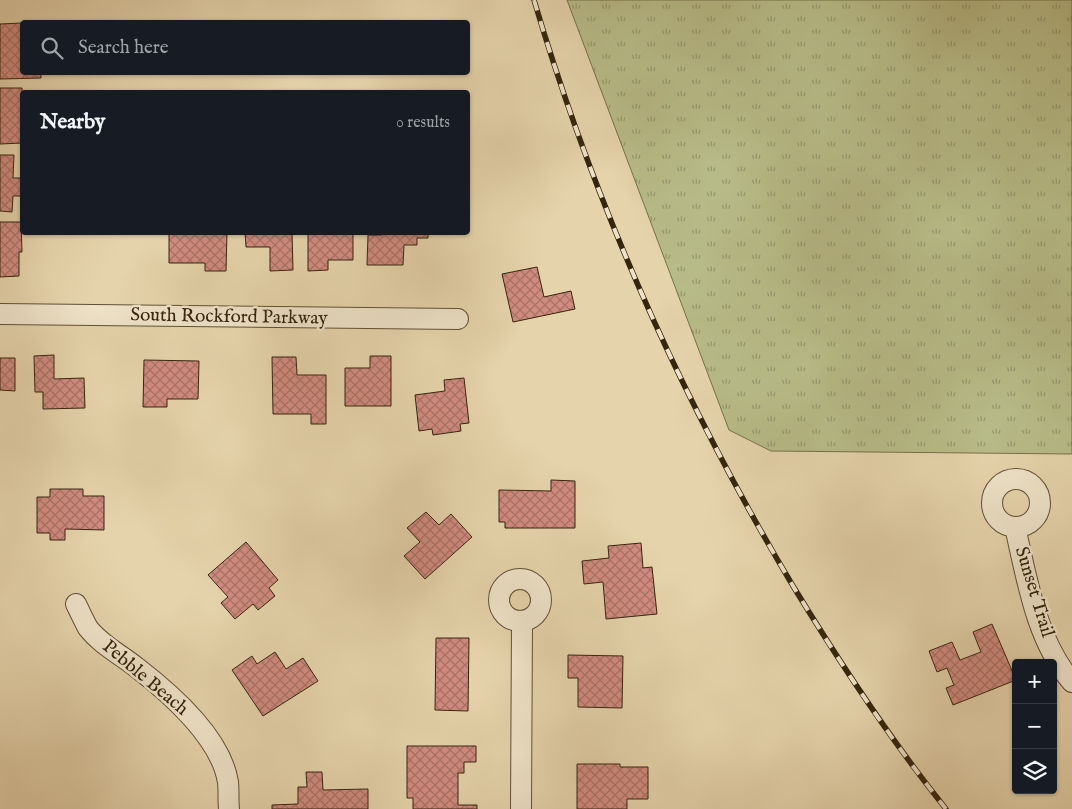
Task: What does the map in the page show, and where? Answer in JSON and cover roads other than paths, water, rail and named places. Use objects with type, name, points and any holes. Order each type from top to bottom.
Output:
[{"type":"street","name":"South Rockford Parkway","points":[[0,314],[458,319]]},
{"type":"street","name":"Sunset Trail","points":[[1015,527],[1038,618],[1052,650],[1072,682]]},
{"type":"street","name":"Pebble Beach","points":[[76,604],[88,628],[104,645],[136,667],[193,717],[220,758],[228,781],[228,809]]},
{"type":"street","points":[[521,809],[522,621]]},
{"type":"railway","points":[[534,0],[558,77],[614,227],[645,301],[715,446],[793,586],[829,643],[885,728],[946,809]]}]
